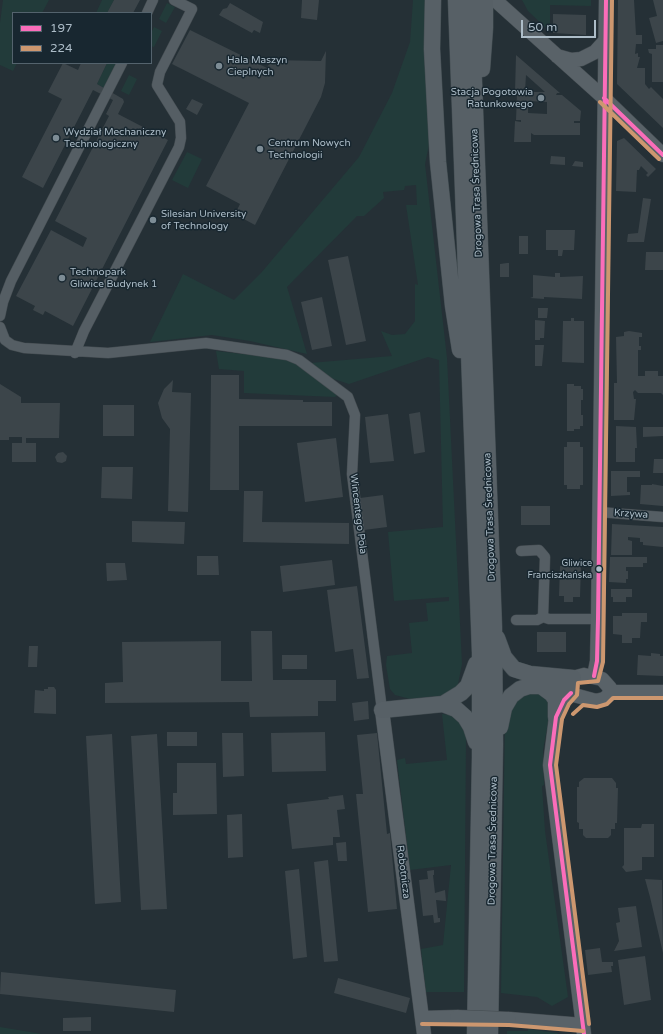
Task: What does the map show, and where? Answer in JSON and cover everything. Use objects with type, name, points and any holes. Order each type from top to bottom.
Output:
[{"type":"main road","points":[[433,0],[432,49],[443,208],[453,306],[471,406]]},
{"type":"main road","name":"Drogowa Trasa Średnicowa","points":[[456,0],[480,653],[480,757],[475,1034]]},
{"type":"main road","name":"Drogowa Trasa Średnicowa","points":[[471,0],[494,627],[495,744],[490,1034]]},
{"type":"main road","points":[[476,149],[485,28],[492,1]]},
{"type":"main road","points":[[494,627],[504,657],[514,668],[574,690]]},
{"type":"main road","points":[[382,710],[443,704],[461,693],[468,686],[480,653]]},
{"type":"main road","points":[[495,744],[504,708],[511,696],[524,688],[541,686],[574,690]]},
{"type":"main road","points":[[541,686],[552,694],[556,700],[556,723]]},
{"type":"main road","points":[[443,704],[456,709],[465,717],[471,727],[480,757]]},
{"type":"street","points":[[147,12],[153,0]]},
{"type":"street","points":[[75,352],[84,331],[179,147],[181,138],[180,122],[157,85],[157,78],[192,9],[174,0]]},
{"type":"street","points":[[594,676],[597,661],[598,619],[606,0]]},
{"type":"street","points":[[492,1],[604,98],[663,155]]},
{"type":"street","points":[[555,55],[571,60],[581,59],[595,52],[605,41]]},
{"type":"street","points":[[0,316],[3,302],[11,281],[121,64]]},
{"type":"street","name":"Wincentego Pola","points":[[0,327],[5,340],[12,345],[24,348],[108,353],[206,343],[287,355],[299,360],[348,397],[354,415],[352,474],[382,710]]},
{"type":"street","name":"Krzywa","points":[[599,512],[663,516]]},
{"type":"street","points":[[521,551],[539,550],[545,557],[543,616]]},
{"type":"street","points":[[543,616],[549,619],[598,619]]},
{"type":"street","points":[[516,620],[537,620],[543,616]]},
{"type":"street","points":[[422,1018],[457,1017],[509,1019],[583,1030],[551,775],[552,743],[556,723],[564,700],[574,690],[584,675],[594,676],[607,683],[610,692]]},
{"type":"street","points":[[574,690],[600,701],[610,692],[663,692]]},
{"type":"street","name":"Robotnicza","points":[[382,710],[424,1034]]},
{"type":"green space","points":[[3,0],[49,0],[43,12],[12,12],[12,64],[16,64],[13,71],[0,65],[0,23]]},
{"type":"green space","points":[[102,0],[114,0],[108,12],[96,12]]},
{"type":"green space","points":[[413,0],[425,0],[430,140],[425,164],[447,358],[462,664],[457,689],[447,695],[410,699],[395,695],[390,689],[386,665],[387,656],[412,653],[409,623],[428,621],[426,603],[449,601],[449,597],[394,601],[388,532],[443,527],[439,360],[428,357],[349,384],[331,378],[310,363],[392,356],[381,331],[392,335],[405,334],[415,321],[415,284],[418,285],[406,205],[417,205],[416,185],[405,186],[404,190],[383,192],[384,198],[364,216],[357,216],[287,287],[307,354],[250,341],[212,335],[150,342],[183,274],[234,300],[261,273],[359,157],[392,93],[410,42]]},
{"type":"green space","points":[[522,0],[591,0],[591,6],[550,5],[550,25],[547,29],[528,11]]},
{"type":"green space","points":[[167,3],[175,7],[166,23],[159,19]]},
{"type":"green space","points":[[154,27],[162,31],[154,47],[152,46],[152,31]]},
{"type":"green space","points":[[107,64],[116,64],[104,88],[97,84]]},
{"type":"green space","points":[[129,75],[137,79],[129,95],[121,91]]},
{"type":"green space","points":[[187,152],[202,159],[188,188],[172,180]]},
{"type":"green space","points":[[216,351],[287,359],[309,371],[338,394],[335,397],[244,393],[244,371],[219,369]]},
{"type":"green space","points":[[539,690],[552,701],[543,750],[544,785],[542,786],[545,831],[568,997],[552,1006],[537,997],[501,993],[505,716],[518,695]]},
{"type":"green space","points":[[442,714],[450,715],[460,723],[466,736],[464,992],[426,992],[421,949],[443,945],[451,865],[410,870],[397,760],[405,758],[406,764],[447,760]]},
{"type":"green space","points":[[0,1027],[42,1034],[0,1034]]},
{"type":"green space","points":[[528,1029],[558,1034],[507,1034],[507,1031],[528,1031]]},
{"type":"building","points":[[114,0],[140,0],[134,12],[108,12]]},
{"type":"building","points":[[302,0],[319,0],[317,20],[301,18]]},
{"type":"building","points":[[618,0],[634,0],[636,35],[642,35],[642,44],[636,44],[635,54],[638,53],[638,57],[640,57],[637,68],[645,68],[645,84],[649,89],[651,87],[663,99],[663,128],[617,84]]},
{"type":"building","points":[[653,0],[663,0],[663,41],[656,43],[649,18],[657,16]]},
{"type":"building","points":[[230,3],[263,22],[260,33],[254,30],[252,33],[219,15]]},
{"type":"building","points":[[553,14],[586,15],[586,35],[553,33]]},
{"type":"building","name":"Centrum Nowych Technologii","points":[[190,30],[267,68],[271,60],[321,61],[326,51],[325,83],[321,97],[255,225],[240,217],[243,212],[237,210],[240,204],[206,186],[249,103],[172,64]]},
{"type":"building","points":[[656,45],[663,45],[663,82],[652,82],[652,54],[649,53],[648,49],[656,49]]},
{"type":"building","name":"Stacja Pogotowia Ratunkowego","points":[[516,55],[560,93],[557,93],[556,95],[562,95],[581,111],[580,121],[574,121],[574,123],[580,123],[580,135],[534,135],[531,133],[531,142],[514,142],[515,121],[521,122],[521,120],[516,120],[517,94],[521,94],[521,92],[515,92]],"holes":[[[526,75],[545,92],[525,92]],[[528,101],[547,102],[547,114],[528,113]]]},
{"type":"building","points":[[62,64],[78,70],[81,64],[107,64],[97,84],[123,99],[124,102],[118,114],[168,140],[73,326],[45,311],[43,315],[33,310],[35,306],[16,296],[51,230],[83,247],[87,238],[55,221],[109,116],[106,114],[113,100],[93,90],[43,188],[22,177],[62,99],[48,92]]},
{"type":"building","points":[[192,99],[203,104],[197,115],[186,109]]},
{"type":"building","points":[[624,138],[656,169],[648,177],[646,175],[648,173],[641,166],[639,170],[637,170],[636,192],[616,191],[617,141]]},
{"type":"building","points":[[551,156],[565,157],[565,165],[550,164]]},
{"type":"building","points":[[575,161],[583,162],[583,167],[572,166]]},
{"type":"building","points":[[643,198],[651,199],[644,242],[627,242],[628,234],[638,233]]},
{"type":"building","points":[[546,230],[575,230],[574,250],[563,250],[562,256],[558,256],[558,250],[546,250]]},
{"type":"building","points":[[519,236],[528,236],[528,254],[519,254]]},
{"type":"building","points":[[646,252],[663,252],[663,270],[645,270]]},
{"type":"building","points":[[348,256],[366,341],[346,345],[328,260]]},
{"type":"building","points":[[509,263],[509,277],[500,277],[500,264]]},
{"type":"building","points":[[555,273],[560,273],[560,277],[583,276],[582,299],[544,297],[544,299],[530,298],[533,297],[533,275],[555,277]]},
{"type":"building","points":[[322,297],[332,346],[312,350],[301,302]]},
{"type":"building","points":[[538,308],[548,308],[547,318],[538,318]]},
{"type":"building","points":[[571,318],[574,318],[574,321],[584,321],[584,363],[562,362],[563,321],[571,321]]},
{"type":"building","points":[[535,320],[545,321],[544,338],[540,338],[540,340],[535,340]]},
{"type":"building","points":[[629,331],[642,333],[642,337],[639,337],[639,346],[641,346],[641,350],[638,350],[638,376],[645,376],[645,371],[658,371],[658,376],[663,376],[663,395],[661,393],[638,393],[635,390],[633,392],[634,399],[636,399],[634,420],[614,420],[614,383],[617,383],[616,337],[624,336],[624,332]]},
{"type":"building","points":[[535,345],[544,345],[542,366],[535,366]]},
{"type":"building","points":[[211,375],[239,375],[239,399],[332,402],[332,426],[239,426],[239,490],[210,490]]},
{"type":"building","points":[[173,380],[172,392],[191,393],[188,512],[168,511],[170,429],[162,418],[158,403],[164,389]]},
{"type":"building","points":[[0,384],[21,397],[21,403],[60,403],[59,438],[26,438],[26,443],[36,443],[36,462],[12,462],[12,443],[22,443],[22,437],[9,437],[9,440],[0,440]]},
{"type":"building","points":[[567,384],[581,386],[581,389],[583,389],[581,415],[583,415],[583,426],[580,426],[580,429],[574,429],[574,431],[567,431]]},
{"type":"building","points":[[103,405],[134,405],[134,436],[103,436]]},
{"type":"building","points":[[420,412],[425,452],[414,454],[409,414]]},
{"type":"building","points":[[388,414],[394,461],[370,463],[365,417]]},
{"type":"building","points":[[616,426],[636,427],[637,448],[635,448],[635,462],[616,462]]},
{"type":"building","points":[[643,427],[663,427],[663,436],[643,437]]},
{"type":"building","points":[[336,438],[343,497],[305,502],[297,443]]},
{"type":"building","points":[[567,442],[580,442],[580,447],[583,447],[583,485],[580,485],[580,489],[567,489],[567,485],[564,485],[564,447],[567,447]]},
{"type":"building","points":[[63,452],[67,456],[66,461],[62,463],[57,462],[55,457],[58,453]]},
{"type":"building","points":[[654,459],[663,459],[663,473],[653,473]]},
{"type":"building","points":[[102,467],[133,467],[132,499],[101,498]]},
{"type":"building","points":[[611,471],[640,471],[640,477],[627,477],[627,492],[630,492],[630,495],[611,496]]},
{"type":"building","points":[[652,484],[663,486],[663,506],[640,504],[641,485]]},
{"type":"building","points":[[244,491],[263,491],[262,522],[349,523],[349,544],[243,542]]},
{"type":"building","points":[[383,495],[387,527],[364,530],[360,498]]},
{"type":"building","points":[[521,506],[550,506],[550,525],[521,525]]},
{"type":"building","points":[[132,521],[185,522],[184,544],[132,542]]},
{"type":"building","points":[[612,524],[663,527],[663,547],[643,545],[643,542],[640,542],[640,538],[628,537],[628,540],[632,541],[632,555],[611,555]]},
{"type":"building","points":[[197,556],[218,556],[219,575],[197,575]]},
{"type":"building","points":[[610,557],[647,557],[647,563],[643,563],[643,567],[626,567],[626,571],[628,571],[628,579],[626,579],[626,583],[609,582]]},
{"type":"building","points":[[332,560],[335,585],[283,592],[280,566]]},
{"type":"building","points":[[566,562],[575,562],[574,566],[581,566],[580,597],[573,597],[573,602],[564,602],[564,596],[559,596],[560,566],[566,566]]},
{"type":"building","points":[[106,563],[125,563],[127,580],[107,581]]},
{"type":"building","points":[[357,586],[369,678],[357,679],[353,649],[335,652],[327,590]]},
{"type":"building","points":[[611,589],[632,589],[632,597],[626,597],[626,602],[613,602],[613,597],[611,597]]},
{"type":"building","points":[[622,613],[647,613],[647,622],[641,622],[640,638],[632,638],[632,643],[622,643],[622,635],[613,634],[613,616],[622,616]]},
{"type":"building","points":[[251,631],[272,631],[273,680],[336,680],[336,701],[318,701],[318,716],[250,717],[249,702],[105,703],[105,683],[123,682],[122,642],[221,641],[221,681],[252,681]]},
{"type":"building","points":[[537,632],[566,632],[566,652],[537,652]]},
{"type":"building","points":[[29,646],[38,646],[37,667],[28,667]]},
{"type":"building","points":[[651,653],[660,654],[660,656],[663,656],[663,676],[637,675],[638,655],[651,656]]},
{"type":"building","points":[[282,655],[307,655],[307,669],[282,669]]},
{"type":"building","points":[[48,687],[54,687],[56,690],[56,714],[34,713],[35,690],[44,691],[44,689],[48,689]]},
{"type":"building","points":[[368,701],[369,719],[354,721],[352,703]]},
{"type":"building","points":[[167,732],[197,732],[197,746],[167,746]]},
{"type":"building","points":[[325,732],[326,771],[272,772],[271,733]]},
{"type":"building","points":[[222,733],[243,733],[244,776],[223,777]]},
{"type":"building","points":[[377,733],[387,834],[390,833],[397,909],[368,912],[356,794],[363,794],[357,735]]},
{"type":"building","points":[[112,734],[121,902],[95,904],[86,736]]},
{"type":"building","points":[[157,734],[167,909],[141,910],[131,736]]},
{"type":"building","points":[[177,763],[216,763],[217,814],[173,815],[173,793],[177,793]]},
{"type":"building","points":[[584,778],[612,778],[616,783],[616,788],[618,788],[617,823],[615,823],[615,829],[611,829],[611,835],[608,838],[586,838],[583,835],[583,829],[579,829],[579,823],[577,822],[577,787],[579,787],[579,782]]},
{"type":"building","points":[[343,795],[345,809],[337,810],[340,837],[333,837],[333,845],[292,849],[287,804],[329,799],[328,797]]},
{"type":"building","points":[[242,814],[243,857],[228,858],[227,815]]},
{"type":"building","points":[[642,824],[654,824],[654,857],[642,857],[642,870],[626,872],[622,867],[624,865],[624,828],[641,828]]},
{"type":"building","points":[[346,842],[347,861],[338,861],[336,843]]},
{"type":"building","points":[[328,860],[338,961],[324,962],[314,862]]},
{"type":"building","points":[[299,869],[307,957],[293,959],[285,871]]},
{"type":"building","points":[[434,870],[433,875],[435,893],[445,890],[446,901],[436,900],[438,918],[440,918],[440,922],[434,923],[433,915],[423,916],[419,880],[428,879],[427,871]]},
{"type":"building","points":[[645,879],[662,880],[663,953],[650,897]]},
{"type":"building","points":[[636,906],[642,947],[614,951],[619,941],[616,923],[620,922],[618,908]]},
{"type":"building","points":[[600,948],[602,962],[613,962],[613,966],[611,966],[612,972],[588,975],[585,950]]},
{"type":"building","points":[[645,956],[651,1000],[624,1005],[618,960]]},
{"type":"building","points":[[1,972],[176,990],[174,1012],[0,994]]},
{"type":"building","points":[[338,978],[410,998],[406,1013],[334,993]]},
{"type":"building","points":[[91,1017],[91,1031],[63,1031],[63,1018]]},
{"type":"transit line","name":"197","points":[[594,676],[597,661],[598,619],[606,0]]},
{"type":"transit line","name":"224","points":[[589,1024],[556,765],[562,719],[569,704],[577,695],[578,683],[598,681],[603,662],[612,0]]},
{"type":"transit line","name":"197","points":[[604,98],[663,155]]},
{"type":"transit line","name":"224","points":[[600,102],[659,159]]},
{"type":"transit line","name":"197","points":[[571,693],[564,700],[556,717],[550,765],[584,1034]]},
{"type":"transit line","name":"224","points":[[573,714],[583,705],[597,707],[607,704],[613,698],[663,698]]},
{"type":"transit line","name":"224","points":[[422,1024],[509,1025],[583,1031]]},
{"type":"place","name":"Hala Maszyn Cieplnych","points":[[219,66]]},
{"type":"place","name":"Stacja Pogotowia Ratunkowego","points":[[541,98]]},
{"type":"place","name":"Wydział Mechaniczny Technologiczny","points":[[56,138]]},
{"type":"place","name":"Centrum Nowych Technologii","points":[[260,149]]},
{"type":"place","name":"Silesian University of Technology","points":[[153,220]]},
{"type":"place","name":"Technopark Gliwice Budynek 1","points":[[62,278]]},
{"type":"place","name":"Gliwice Franciszkańska","points":[[599,569]]}]
